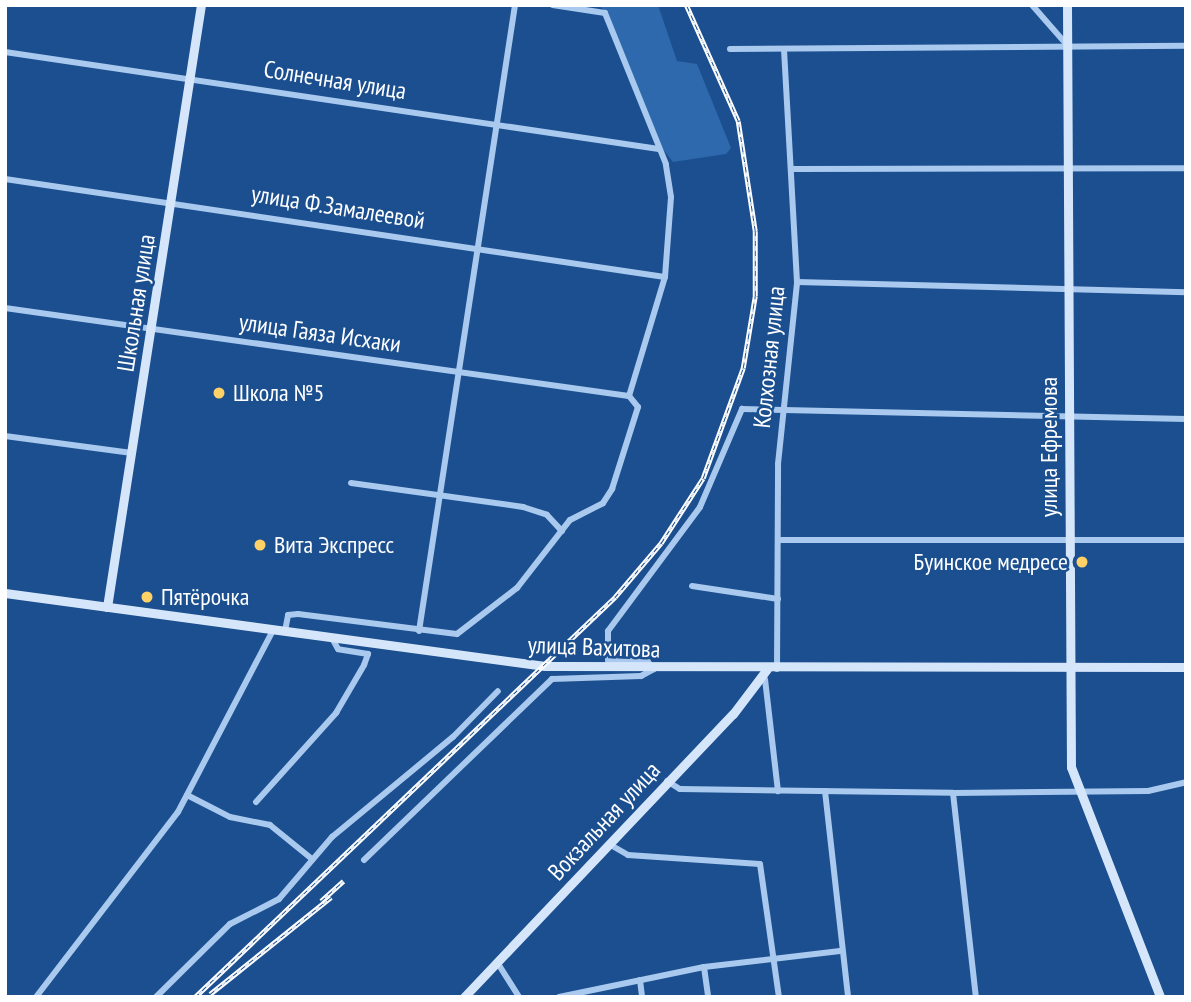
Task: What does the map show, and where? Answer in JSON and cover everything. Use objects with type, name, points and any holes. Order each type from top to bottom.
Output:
[{"type":"street","name":"Школьная улица","points":[[107,607],[153,328],[201,5]]},
{"type":"street","points":[[419,631],[515,5]]},
{"type":"street","points":[[285,631],[288,615],[298,614],[457,634],[497,606],[562,531],[612,489],[638,407],[628,396],[665,277],[673,213],[659,149],[605,13],[553,5]]},
{"type":"street","points":[[1032,5],[1067,45]]},
{"type":"street","name":"улица Ефремова","points":[[1067,5],[1070,289],[1068,541],[1070,666],[1077,790],[1158,996]]},
{"type":"street","points":[[730,49],[1186,46]]},
{"type":"street","name":"Колхозная улица","points":[[772,669],[778,598],[783,409],[797,282],[794,169],[784,50]]},
{"type":"street","name":"Солнечная улица","points":[[5,52],[659,149]]},
{"type":"street","points":[[794,169],[1186,168]]},
{"type":"street","name":"улица Ф.Замалеевой","points":[[5,179],[171,201],[665,277]]},
{"type":"street","points":[[797,282],[1186,292]]},
{"type":"street","name":"улица Гаяза Исхаки","points":[[5,308],[628,396]]},
{"type":"street","points":[[364,860],[552,679],[641,676],[654,669],[648,662],[608,660],[612,623],[635,602],[693,519],[742,409],[1186,419]]},
{"type":"street","points":[[5,436],[132,453]]},
{"type":"street","points":[[351,483],[537,511],[562,531]]},
{"type":"street","points":[[780,540],[1186,540]]},
{"type":"street","points":[[692,586],[778,598]]},
{"type":"street","name":"улица Вахитова","points":[[5,593],[545,666],[654,669],[1186,667]]},
{"type":"street","points":[[36,997],[187,795],[273,629]]},
{"type":"street","points":[[256,802],[336,713],[364,664],[368,654],[338,649],[332,638]]},
{"type":"street","points":[[772,669],[765,679],[778,791]]},
{"type":"street","name":"Вокзальная улица","points":[[464,997],[765,679]]},
{"type":"street","points":[[156,997],[230,924],[279,899],[312,859],[498,691]]},
{"type":"street","points":[[667,781],[680,789],[953,793],[1148,791],[1186,782]]},
{"type":"street","points":[[825,791],[840,951],[848,997]]},
{"type":"street","points":[[953,793],[976,997]]},
{"type":"street","points":[[187,795],[230,817],[270,825],[312,859]]},
{"type":"street","points":[[609,844],[628,855],[760,864],[779,997]]},
{"type":"street","points":[[559,997],[704,967],[773,956],[840,951]]},
{"type":"street","points":[[497,962],[519,997]]},
{"type":"street","points":[[704,967],[708,997]]},
{"type":"street","points":[[640,980],[642,997]]},
{"type":"shaded area","points":[[598,5],[658,5],[677,61],[697,64],[731,148],[726,154],[673,162],[662,148],[607,13]]},
{"type":"railway","points":[[195,997],[615,597],[661,543],[703,478],[743,368],[755,296],[755,231],[738,121],[686,5]]},
{"type":"railway","points":[[321,901],[343,881]]},
{"type":"railway","points":[[210,994],[331,897]]},
{"type":"place","name":"Школа №5","points":[[219,393]]},
{"type":"place","name":"Вита Экспресс","points":[[260,545]]},
{"type":"place","name":"Буинское медресе","points":[[1082,562]]},
{"type":"place","name":"Пятёрочка","points":[[147,597]]}]
